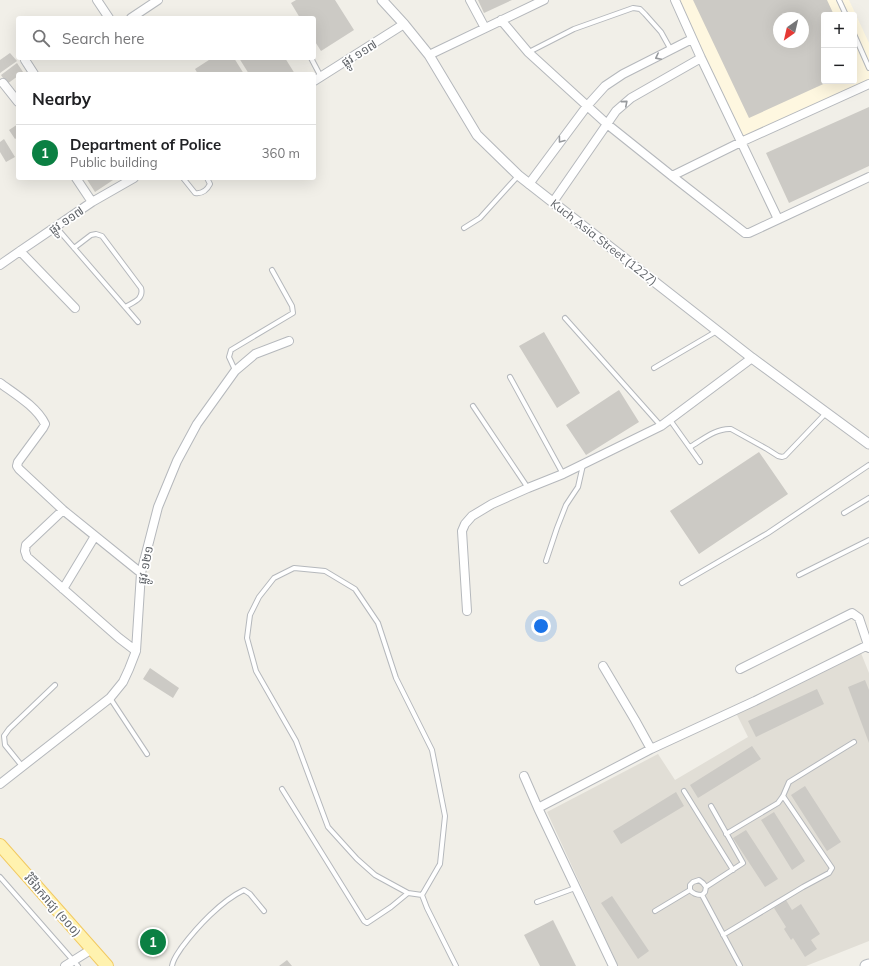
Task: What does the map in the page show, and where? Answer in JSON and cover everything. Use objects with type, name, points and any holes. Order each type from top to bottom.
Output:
[{"type":"main road","name":"វិថីឯករាជ្យ (១០០)","points":[[0,845],[107,966]]},
{"type":"street","points":[[96,0],[108,16]]},
{"type":"street","points":[[134,16],[158,0]]},
{"type":"street","name":"Kuch Asia Street (1227)","points":[[382,0],[429,55],[477,136],[518,175],[752,358],[869,444]]},
{"type":"street","points":[[470,0],[485,28]]},
{"type":"street","points":[[429,55],[544,0]]},
{"type":"street","points":[[675,0],[692,39],[778,219]]},
{"type":"street","points":[[501,20],[528,52],[607,124],[746,233],[750,233],[869,177]]},
{"type":"street","name":"ផ្លូវ ១១៧","points":[[317,79],[404,24]]},
{"type":"street","points":[[529,184],[587,106],[605,86],[623,74],[692,39]]},
{"type":"street","points":[[553,202],[616,111],[631,98],[701,58]]},
{"type":"street","points":[[25,60],[33,72]]},
{"type":"street","points":[[3,83],[16,99]]},
{"type":"street","points":[[672,176],[869,84]]},
{"type":"street","points":[[77,180],[92,202]]},
{"type":"street","name":"ផ្លូវ ១១៧","points":[[0,265],[92,202],[130,180]]},
{"type":"street","points":[[20,251],[75,308]]},
{"type":"street","name":"ផ្លូវ ១២១","points":[[0,784],[110,698],[123,682],[136,651],[141,573],[158,507],[177,461],[197,424],[235,371],[256,354],[289,341]]},
{"type":"street","points":[[467,611],[462,530],[472,516],[492,504],[563,474],[661,426],[752,358]]},
{"type":"street","points":[[0,383],[33,409],[43,419],[45,424],[18,462],[17,466],[19,469],[63,510],[141,573]]},
{"type":"street","points":[[63,510],[26,545],[25,551],[27,557],[119,638],[136,651]]},
{"type":"street","points":[[63,589],[95,536]]},
{"type":"street","points":[[538,808],[651,749],[755,701],[868,646],[859,618],[852,613],[740,669]]},
{"type":"street","points":[[603,666],[651,749]]},
{"type":"street","points":[[524,776],[613,966]]},
{"type":"street","points":[[65,966],[76,964],[92,949]]},
{"type":"lane","points":[[839,0],[845,12]]},
{"type":"lane","points":[[528,52],[574,29],[633,8],[640,9],[645,14],[661,32],[671,50]]},
{"type":"lane","points":[[857,41],[869,68]]},
{"type":"lane","points":[[312,60],[315,72]]},
{"type":"lane","points":[[464,228],[480,218],[518,175]]},
{"type":"lane","points":[[185,180],[195,193],[205,191],[210,184],[208,180]]},
{"type":"lane","points":[[56,226],[138,322]]},
{"type":"lane","points":[[74,248],[91,234],[102,236],[141,288],[142,293],[140,298],[125,307]]},
{"type":"lane","points":[[235,371],[229,357],[231,350],[293,313],[292,306],[272,270]]},
{"type":"lane","points":[[565,318],[661,426]]},
{"type":"lane","points":[[654,368],[717,330]]},
{"type":"lane","points":[[510,377],[563,474]]},
{"type":"lane","points":[[473,406],[528,488]]},
{"type":"lane","points":[[690,447],[719,430],[731,429],[778,456],[786,456],[827,412]]},
{"type":"lane","points":[[670,419],[700,462]]},
{"type":"lane","points":[[546,561],[566,505],[578,487],[583,464]]},
{"type":"lane","points":[[682,583],[768,533],[869,465]]},
{"type":"lane","points":[[844,513],[869,498]]},
{"type":"lane","points":[[799,574],[869,540]]},
{"type":"lane","points":[[294,568],[325,571],[355,589],[378,623],[396,678],[432,750],[445,816],[440,864],[422,895],[408,893],[375,875],[357,859],[328,827],[296,741],[256,671],[247,638],[250,615],[259,597],[274,578],[294,568]]},
{"type":"lane","points":[[22,766],[5,745],[4,736],[9,729],[55,685]]},
{"type":"lane","points":[[110,698],[147,754]]},
{"type":"lane","points":[[726,834],[778,803],[789,782],[854,742]]},
{"type":"lane","points":[[282,789],[364,921],[367,923],[391,907],[408,893]]},
{"type":"lane","points":[[684,791],[732,870]]},
{"type":"lane","points":[[723,935],[829,873],[832,868],[783,796]]},
{"type":"lane","points":[[702,895],[705,892],[706,887],[743,863],[711,806]]},
{"type":"lane","points":[[0,877],[76,964]]},
{"type":"lane","points":[[690,890],[690,885],[699,880],[704,882],[706,887]]},
{"type":"lane","points":[[537,902],[576,888]]},
{"type":"lane","points":[[172,966],[171,964],[175,957],[197,928],[238,893],[244,890],[250,894],[264,911]]},
{"type":"lane","points":[[690,890],[693,894],[702,895]]},
{"type":"lane","points":[[655,911],[690,890]]},
{"type":"lane","points":[[422,895],[456,966]]},
{"type":"lane","points":[[702,895],[740,966]]},
{"type":"shaded area","points":[[673,0],[849,0],[855,12],[821,12],[821,84],[857,84],[857,17],[869,43],[869,84],[740,144]]},
{"type":"shaded area","points":[[861,653],[869,673],[869,941],[806,966],[618,966],[547,812],[658,754],[675,780],[748,737],[736,713]]},
{"type":"building","points":[[296,0],[335,0],[354,30],[321,51],[316,43],[316,16],[299,16],[291,3]]},
{"type":"building","points":[[478,0],[512,0],[484,13]]},
{"type":"building","points":[[693,0],[827,0],[833,12],[821,12],[821,84],[823,84],[749,118]]},
{"type":"building","points":[[10,53],[17,61],[0,73],[0,60]]},
{"type":"building","points":[[209,60],[235,60],[243,72],[197,72],[195,69]]},
{"type":"building","points":[[240,60],[286,60],[294,72],[248,72]]},
{"type":"building","points":[[17,63],[23,72],[16,72],[16,77],[7,84],[1,75]]},
{"type":"building","points":[[869,107],[869,166],[789,203],[766,153]]},
{"type":"building","points":[[16,125],[16,138],[15,139],[9,130]]},
{"type":"building","points":[[4,139],[15,157],[6,162],[0,152],[0,142]]},
{"type":"building","points":[[87,180],[113,180],[95,192]]},
{"type":"building","points":[[544,332],[580,393],[557,408],[519,346]]},
{"type":"building","points":[[619,390],[639,422],[586,455],[566,425]]},
{"type":"building","points":[[759,452],[788,494],[699,554],[670,511]]},
{"type":"building","points":[[150,668],[179,688],[173,698],[143,679]]},
{"type":"building","points":[[865,680],[869,690],[869,743],[848,687]]},
{"type":"building","points":[[817,689],[824,704],[756,737],[748,721]]},
{"type":"building","points":[[752,746],[761,759],[698,798],[690,785]]},
{"type":"building","points":[[805,786],[841,842],[827,851],[791,795]]},
{"type":"building","points":[[676,792],[684,806],[621,844],[613,831]]},
{"type":"building","points":[[774,812],[805,861],[792,870],[761,820]]},
{"type":"building","points":[[746,830],[778,879],[765,887],[733,838]]},
{"type":"building","points":[[612,896],[649,951],[638,959],[601,903]]},
{"type":"building","points":[[786,900],[792,910],[801,904],[820,934],[811,940],[817,949],[805,957],[793,938],[791,940],[784,929],[786,927],[774,908]]},
{"type":"building","points":[[553,920],[576,966],[540,966],[524,935]]},
{"type":"building","points":[[287,960],[292,966],[279,966]]},
{"type":"place","name":"Department of Police","points":[[153,942]]}]
